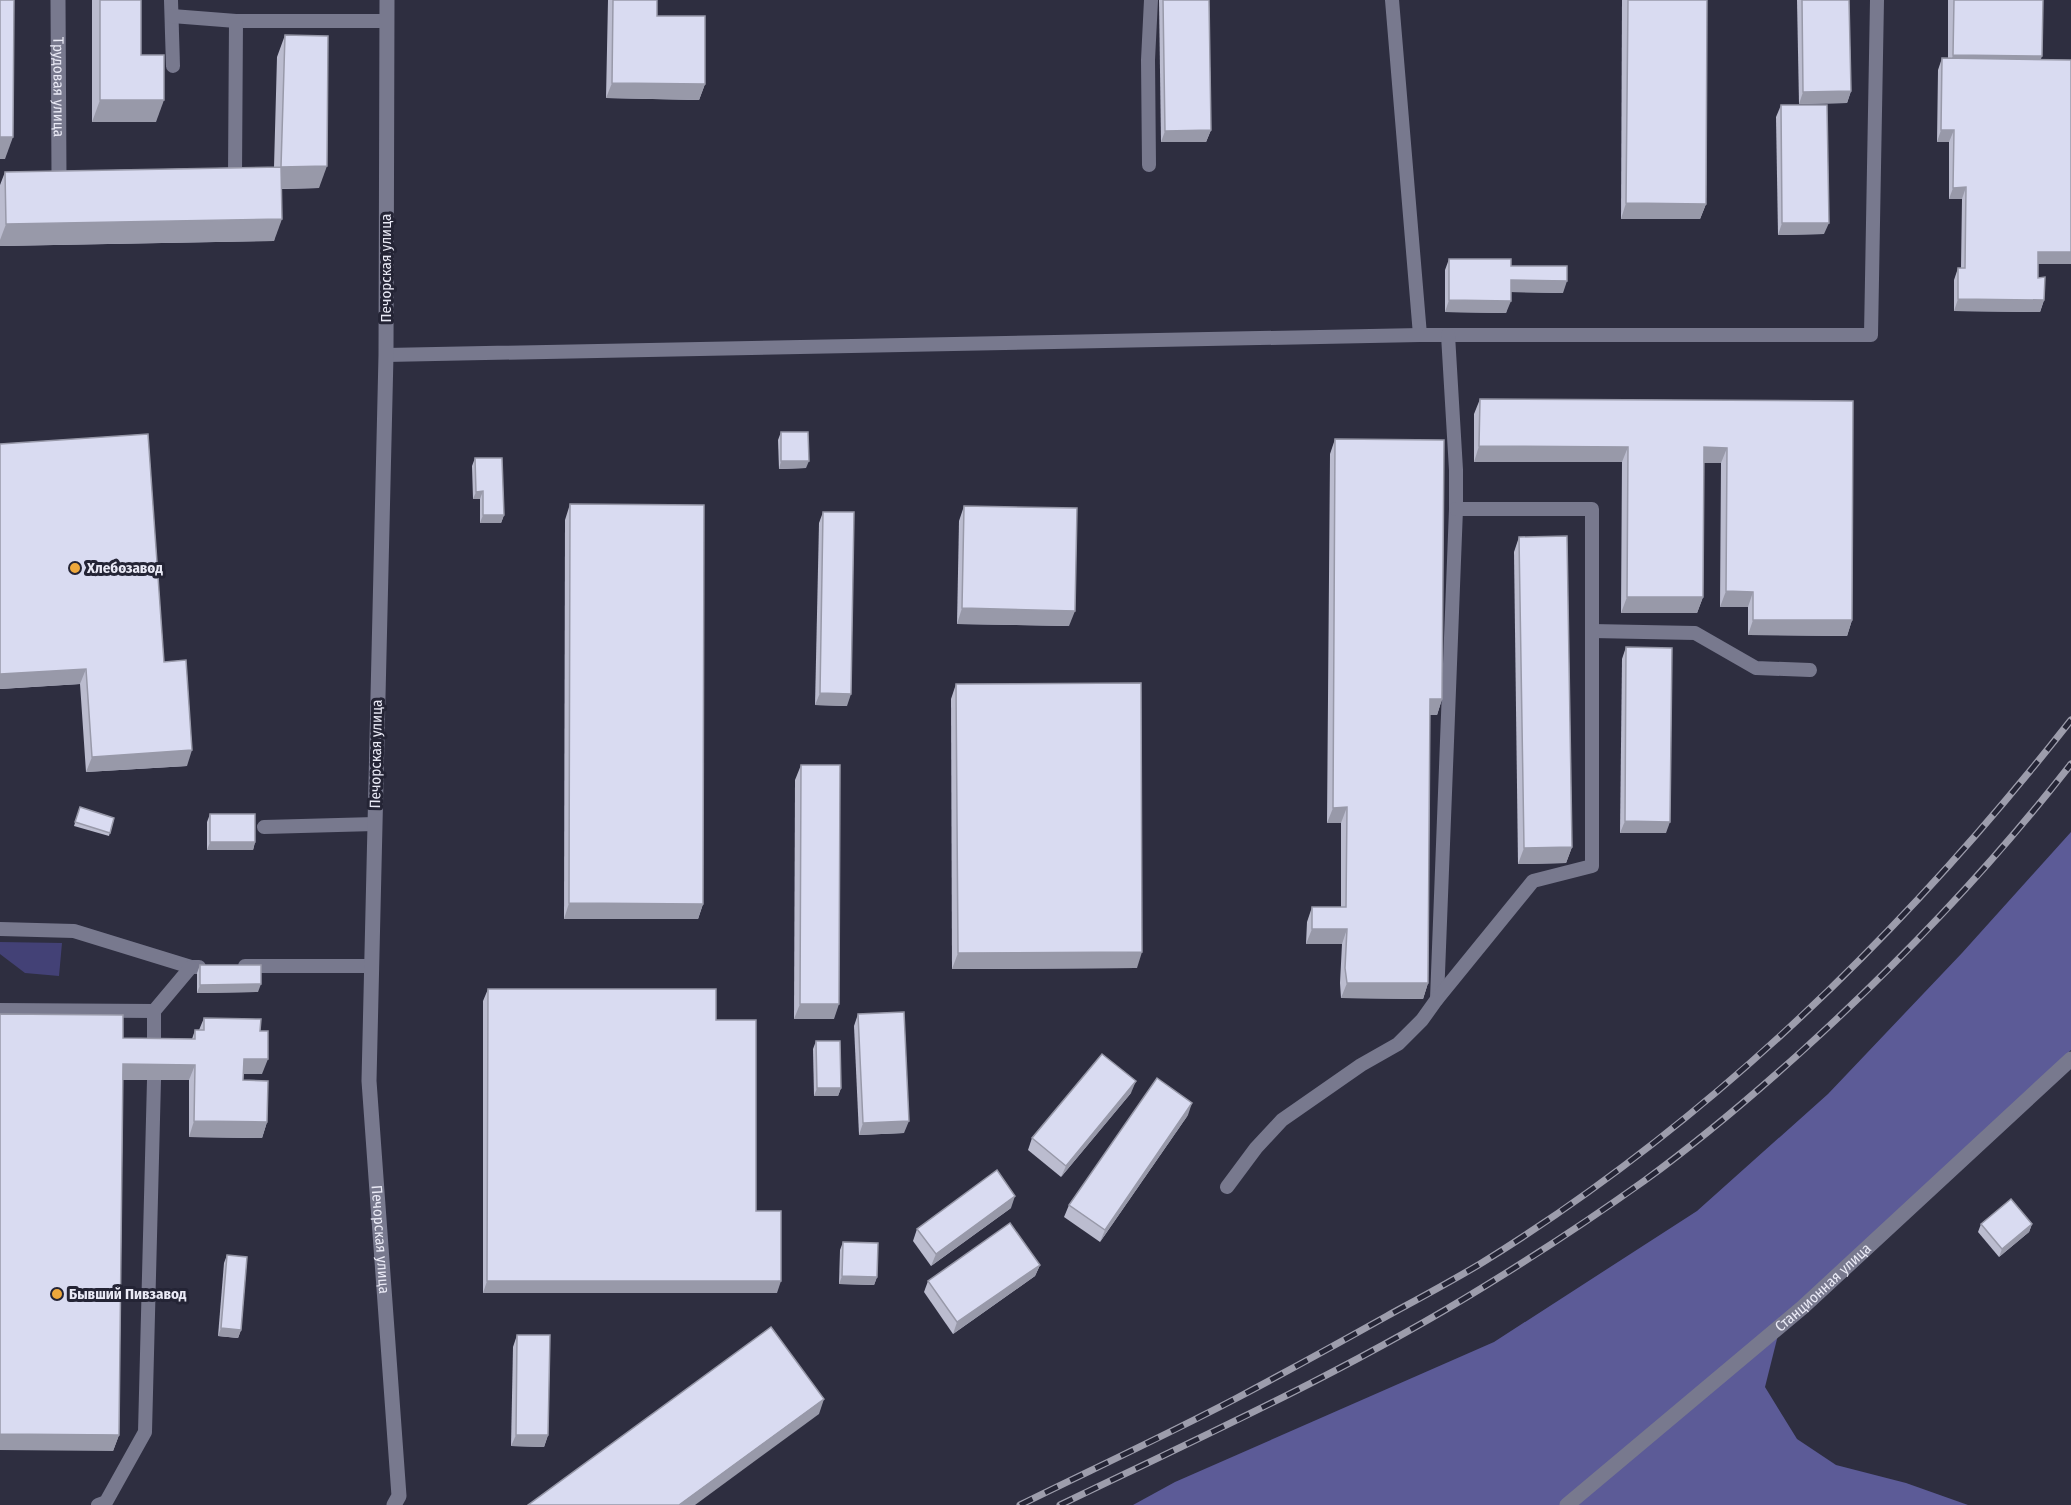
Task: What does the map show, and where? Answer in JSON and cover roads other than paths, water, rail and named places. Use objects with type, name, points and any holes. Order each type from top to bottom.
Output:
[{"type":"street","name":"Трудовая улица","points":[[58,0],[59,175]]},
{"type":"street","name":"Печорская улица","points":[[387,0],[386,355],[369,1081],[399,1496],[394,1505]]},
{"type":"street","name":"Станционная улица","points":[[1567,1505],[1803,1307],[2071,1059]]},
{"type":"lane","points":[[171,0],[173,66]]},
{"type":"lane","points":[[1149,165],[1148,60],[1151,0]]},
{"type":"lane","points":[[1392,0],[1420,335]]},
{"type":"lane","points":[[386,355],[1420,335],[1871,335],[1877,0]]},
{"type":"lane","points":[[172,16],[236,21],[387,21]]},
{"type":"lane","points":[[212,175],[235,175],[236,21]]},
{"type":"lane","points":[[1437,999],[1456,509],[1448,335]]},
{"type":"lane","points":[[1227,1187],[1256,1148],[1282,1120],[1361,1065],[1398,1044],[1422,1020],[1533,881],[1592,866],[1592,509],[1456,509]]},
{"type":"lane","points":[[1592,631],[1695,633],[1756,668],[1810,670]]},
{"type":"lane","points":[[264,827],[375,824]]},
{"type":"lane","points":[[0,929],[74,931],[191,967],[213,967]]},
{"type":"lane","points":[[235,966],[372,966]]},
{"type":"lane","points":[[98,1505],[106,1502],[145,1432],[154,1011],[191,967]]},
{"type":"lane","points":[[0,1011],[154,1011]]},
{"type":"railway","points":[[1020,1505],[1235,1399],[1480,1264],[1564,1209],[1646,1149],[1800,1018],[1872,947],[2008,798],[2071,720]]},
{"type":"railway","points":[[1060,1505],[1275,1401],[1434,1317],[1505,1274],[1644,1181],[1763,1086],[1873,984],[1976,877],[2071,764]]},
{"type":"place","name":"Хлебозавод","points":[[75,568]]},
{"type":"place","name":"Бывший Пивзавод","points":[[57,1294]]}]
